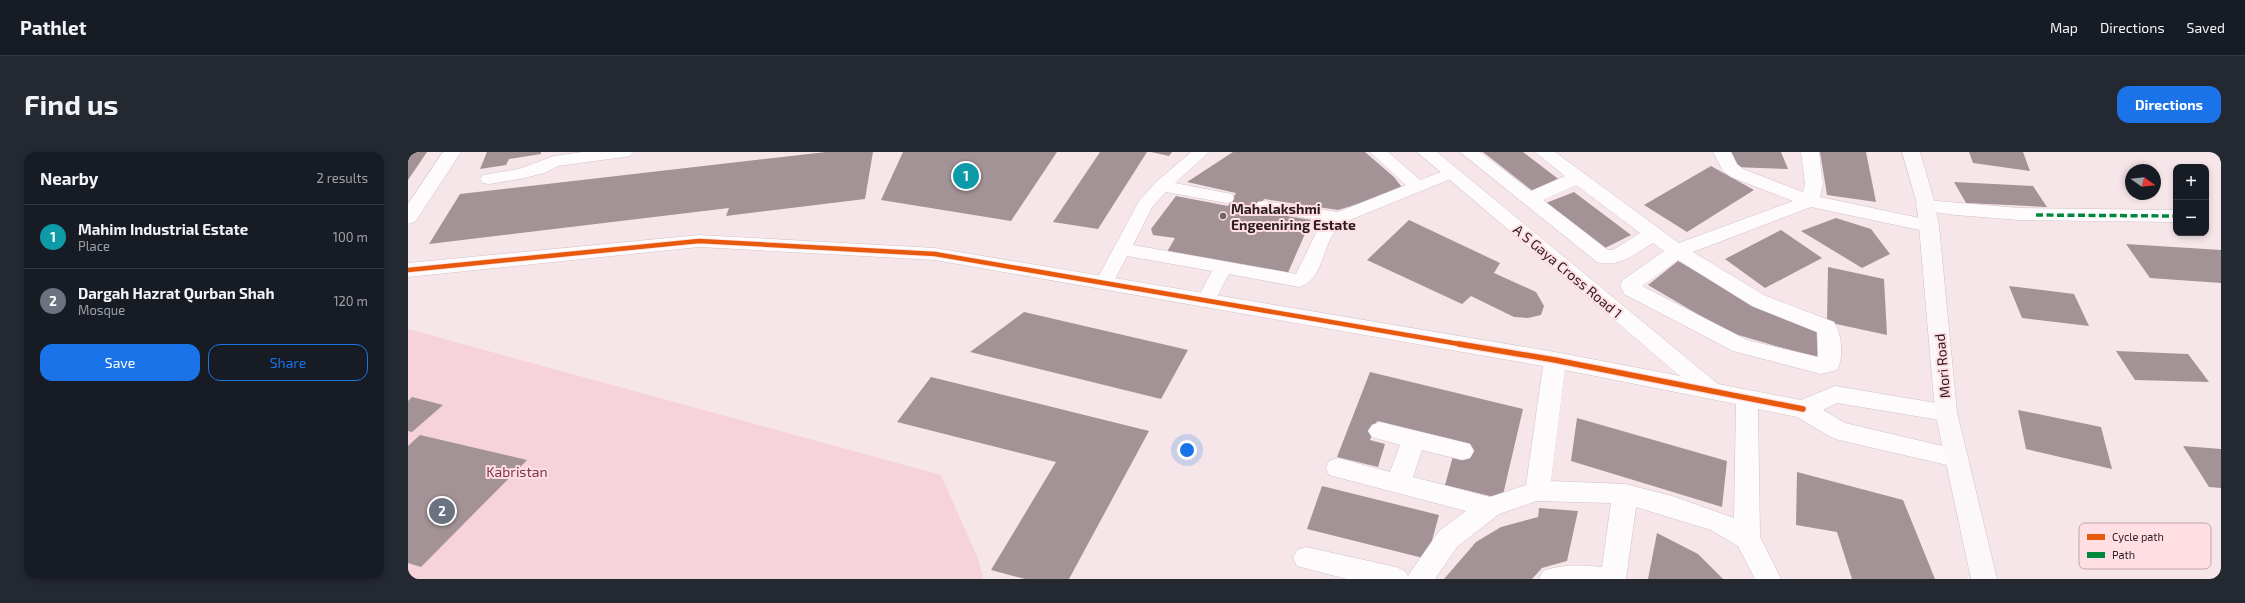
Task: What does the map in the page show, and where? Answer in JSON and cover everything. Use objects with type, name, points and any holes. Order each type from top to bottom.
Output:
[{"type":"main road","name":"Mori Road","points":[[1911,152],[1926,211],[1946,412],[1984,579]]},
{"type":"street","points":[[408,218],[452,152]]},
{"type":"street","points":[[488,179],[520,174],[538,169],[554,161],[570,156],[624,152]]},
{"type":"street","name":"A S Gaya Cross Road 1","points":[[1426,152],[1710,390]]},
{"type":"street","points":[[1469,152],[1604,257],[1617,256],[1653,234]]},
{"type":"street","points":[[1544,152],[1677,251],[1759,300],[1827,327],[1829,335],[1828,365],[1786,359],[1741,346],[1631,289],[1630,285],[1677,251],[1810,201]]},
{"type":"street","points":[[1722,152],[1729,167],[1737,173],[1810,201],[1926,211],[1959,210],[2036,215],[2173,216]]},
{"type":"street","points":[[1810,152],[1814,184],[1810,201]]},
{"type":"street","points":[[1528,199],[1577,178]]},
{"type":"street","points":[[1926,211],[1964,205],[2048,209]]},
{"type":"street","points":[[408,270],[699,241],[936,254],[1555,360],[1803,408],[1838,431],[1956,458]]},
{"type":"street","points":[[1537,491],[1555,360]]},
{"type":"street","points":[[1803,408],[1835,394],[1946,412]]},
{"type":"street","points":[[1747,397],[1747,538],[1768,579]]},
{"type":"street","points":[[1380,431],[1462,451]]},
{"type":"street","points":[[1398,484],[1414,439]]},
{"type":"street","points":[[1338,468],[1490,507]]},
{"type":"street","points":[[1420,579],[1448,539],[1490,507],[1537,491],[1590,491],[1625,494],[1672,506],[1720,522],[1747,538]]},
{"type":"street","points":[[1613,579],[1625,494]]},
{"type":"street","points":[[1306,558],[1396,579]]},
{"type":"street","points":[[1552,579],[1570,576],[1605,579]]},
{"type":"lane","points":[[1104,283],[1145,205],[1162,186],[1201,152]]},
{"type":"lane","points":[[1378,152],[1418,186]]},
{"type":"lane","points":[[1122,249],[1292,281],[1303,280],[1325,233],[1339,218],[1452,173]]},
{"type":"lane","points":[[1162,186],[1226,198]]},
{"type":"lane","points":[[1264,206],[1339,218]]},
{"type":"lane","points":[[1205,300],[1223,268]]},
{"type":"green space","name":"Kabristan","points":[[408,329],[941,475],[979,561],[983,579],[408,579]]},
{"type":"building","points":[[408,152],[427,152],[408,180]]},
{"type":"building","points":[[487,152],[541,152],[541,154],[509,159],[506,165],[480,169]]},
{"type":"building","points":[[826,152],[873,152],[865,199],[726,216],[729,208],[429,244],[460,194]]},
{"type":"building","points":[[903,152],[1057,152],[1011,221],[881,200]]},
{"type":"building","points":[[1100,152],[1147,152],[1098,229],[1053,222]]},
{"type":"building","points":[[1151,152],[1172,152],[1169,156]]},
{"type":"building","name":"Mahalakshmi Engeeniring Estate","points":[[1233,152],[1365,152],[1394,177],[1404,190],[1338,210],[1264,199],[1257,211],[1311,220],[1287,275],[1167,252],[1175,238],[1153,235],[1151,229],[1176,196],[1228,206],[1236,193],[1187,182]]},
{"type":"building","points":[[1483,152],[1523,152],[1561,181],[1534,192]]},
{"type":"building","points":[[1729,152],[1781,152],[1788,169],[1734,167]]},
{"type":"building","points":[[1820,152],[1866,152],[1876,202],[1827,195]]},
{"type":"building","points":[[1969,152],[2023,152],[2030,171],[1973,163]]},
{"type":"building","points":[[1711,166],[1754,190],[1687,232],[1644,205]]},
{"type":"building","points":[[1954,182],[2033,186],[2047,207],[1966,203]]},
{"type":"building","points":[[1574,192],[1631,235],[1603,249],[1546,203]]},
{"type":"building","points":[[1836,218],[1871,229],[1890,254],[1862,268],[1801,231]]},
{"type":"building","points":[[1409,220],[1500,263],[1494,273],[1536,292],[1544,306],[1541,315],[1528,318],[1514,317],[1471,296],[1462,304],[1367,260]]},
{"type":"building","points":[[1781,230],[1822,258],[1765,288],[1725,259]]},
{"type":"building","points":[[2126,244],[2221,250],[2221,283],[2150,278]]},
{"type":"building","points":[[1678,261],[1757,306],[1822,327],[1817,358],[1728,332],[1648,285]]},
{"type":"building","points":[[1828,267],[1884,279],[1887,335],[1827,322]]},
{"type":"building","points":[[2009,286],[2074,294],[2089,326],[2022,318]]},
{"type":"building","points":[[1024,312],[1188,350],[1161,399],[970,352]]},
{"type":"building","points":[[2116,351],[2188,354],[2209,382],[2135,380]]},
{"type":"building","points":[[1370,372],[1523,409],[1502,499],[1445,485],[1453,456],[1466,459],[1470,444],[1377,421],[1370,440],[1385,444],[1378,467],[1337,457]]},
{"type":"building","points":[[931,377],[1149,431],[1069,579],[1025,579],[991,570],[1056,462],[897,422]]},
{"type":"building","points":[[412,397],[443,405],[412,432],[408,431],[408,401]]},
{"type":"building","points":[[2018,410],[2101,427],[2112,469],[2026,449]]},
{"type":"building","points":[[1577,418],[1727,461],[1722,507],[1571,461]]},
{"type":"building","points":[[420,435],[527,460],[421,567],[408,563],[408,446]]},
{"type":"building","points":[[2183,446],[2221,449],[2221,488],[2209,487]]},
{"type":"building","points":[[1797,472],[1903,500],[1935,579],[1852,579],[1837,532],[1796,525]]},
{"type":"building","points":[[1322,486],[1439,515],[1427,559],[1307,529]]},
{"type":"building","points":[[1539,508],[1578,511],[1567,561],[1542,568],[1532,579],[1444,579],[1476,542],[1501,527],[1538,517]]},
{"type":"building","points":[[1657,533],[1698,554],[1723,579],[1648,579]]},
{"type":"marked path","points":[[2036,215],[2173,216]]},
{"type":"cycle path","points":[[408,270],[699,241],[935,254],[1555,360],[1803,409]]},
{"type":"place","name":"Mahim Industrial Estate","points":[[966,176]]},
{"type":"place","name":"Mahalakshmi Engeeniring Estate","points":[[1223,216]]},
{"type":"place","name":"Dargah Hazrat Qurban Shah","points":[[442,511]]}]
